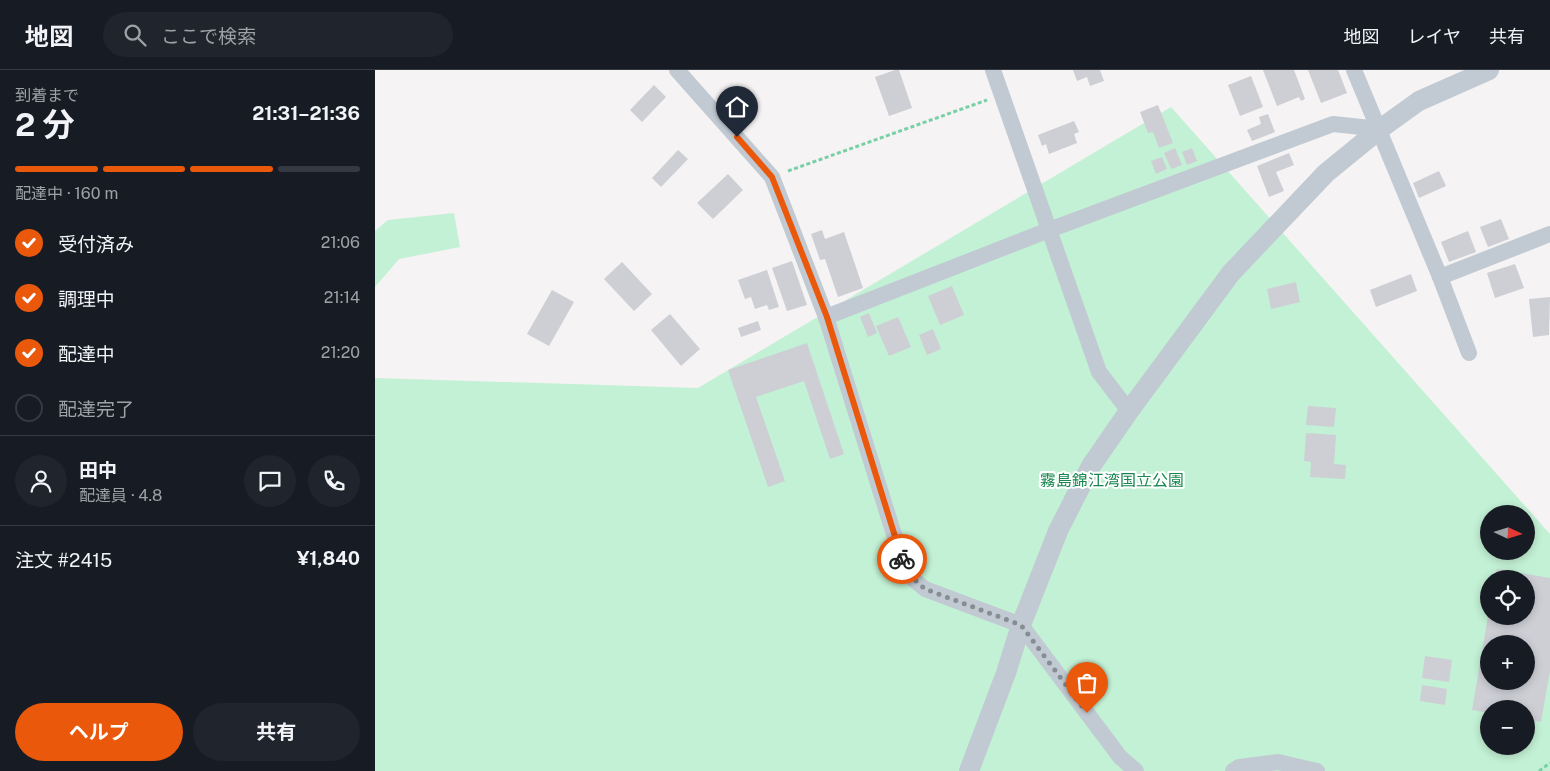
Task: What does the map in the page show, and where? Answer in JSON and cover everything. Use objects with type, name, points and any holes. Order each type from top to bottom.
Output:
[{"type":"street","points":[[677,70],[772,177],[827,317],[906,572],[925,589],[1021,625],[1120,757],[1135,771]]},
{"type":"street","points":[[993,70],[1099,372],[1129,411]]},
{"type":"street","points":[[1354,70],[1380,129],[1469,353]]},
{"type":"street","points":[[969,771],[1006,674],[1021,625],[1058,531],[1091,466],[1129,411],[1231,273],[1326,173],[1380,129],[1419,102],[1489,70]]},
{"type":"street","points":[[827,317],[1049,230],[1333,124],[1380,129]]},
{"type":"street","points":[[1440,277],[1550,234]]},
{"type":"street","points":[[1233,771],[1239,767],[1278,762],[1317,771]]},
{"type":"path","points":[[772,177],[1001,95]]},
{"type":"path","points":[[1539,771],[1550,763]]},
{"type":"green space","name":"霧島錦江湾国立公園","points":[[1171,107],[1524,505],[1480,505],[1480,560],[1535,560],[1535,517],[1550,534],[1550,771],[375,771],[375,378],[698,388]]},
{"type":"green space","points":[[454,213],[460,247],[399,259],[375,287],[375,231],[388,220]]},
{"type":"building","points":[[899,70],[912,108],[889,116],[875,77]]},
{"type":"building","points":[[1073,70],[1100,70],[1104,81],[1090,86],[1087,77],[1077,81]]},
{"type":"building","points":[[1263,70],[1294,70],[1305,99],[1301,101],[1299,97],[1277,106]]},
{"type":"building","points":[[1308,70],[1338,70],[1347,93],[1321,103]]},
{"type":"building","points":[[1251,76],[1263,107],[1240,116],[1228,85]]},
{"type":"building","points":[[654,85],[666,97],[642,122],[630,110]]},
{"type":"building","points":[[1158,105],[1173,143],[1159,148],[1153,132],[1148,133],[1140,112]]},
{"type":"building","points":[[1268,114],[1275,132],[1252,141],[1247,130],[1261,124],[1259,117]]},
{"type":"building","points":[[1074,121],[1079,132],[1074,134],[1077,143],[1049,154],[1046,144],[1042,146],[1038,135]]},
{"type":"building","points":[[1175,148],[1182,165],[1171,169],[1164,153]]},
{"type":"building","points":[[1192,148],[1197,161],[1187,165],[1182,152]]},
{"type":"building","points":[[678,150],[688,159],[661,187],[652,178]]},
{"type":"building","points":[[1289,153],[1294,165],[1276,172],[1284,191],[1269,197],[1257,166]]},
{"type":"building","points":[[1162,157],[1167,169],[1156,174],[1151,161]]},
{"type":"building","points":[[1439,171],[1446,186],[1419,198],[1413,183]]},
{"type":"building","points":[[728,174],[743,190],[713,219],[697,203]]},
{"type":"building","points":[[1501,219],[1509,239],[1488,247],[1480,227]]},
{"type":"building","points":[[822,230],[825,239],[844,232],[863,288],[838,297],[825,259],[820,260],[811,234]]},
{"type":"building","points":[[1468,231],[1476,252],[1449,262],[1441,242]]},
{"type":"building","points":[[792,261],[807,305],[787,311],[772,268]]},
{"type":"building","points":[[622,262],[652,294],[634,311],[604,279]]},
{"type":"building","points":[[1515,264],[1524,288],[1495,298],[1487,273]]},
{"type":"building","points":[[767,270],[779,307],[769,310],[767,305],[755,309],[751,297],[745,299],[738,280]]},
{"type":"building","points":[[1411,274],[1417,291],[1376,307],[1370,290]]},
{"type":"building","points":[[1296,282],[1300,302],[1271,309],[1267,289]]},
{"type":"building","points":[[952,286],[964,315],[940,325],[928,296]]},
{"type":"building","points":[[552,290],[574,302],[549,346],[527,334]]},
{"type":"building","points":[[1550,297],[1549,335],[1533,337],[1529,299]]},
{"type":"building","points":[[869,313],[877,333],[868,337],[860,317]]},
{"type":"building","points":[[670,314],[700,349],[681,366],[651,330]]},
{"type":"building","points":[[898,317],[911,347],[889,356],[876,326]]},
{"type":"building","points":[[758,321],[761,330],[741,337],[738,328]]},
{"type":"building","points":[[933,329],[941,349],[927,355],[919,335]]},
{"type":"building","points":[[807,343],[844,454],[830,459],[804,381],[756,397],[785,481],[768,487],[728,370]]},
{"type":"building","points":[[1308,406],[1336,408],[1334,427],[1306,425]]},
{"type":"building","points":[[1306,433],[1336,435],[1334,464],[1346,465],[1345,479],[1310,477],[1311,462],[1304,461]]},
{"type":"building","points":[[1535,575],[1550,578],[1550,671],[1541,722],[1535,721],[1535,700],[1480,700],[1480,711],[1472,710],[1480,663],[1480,690],[1535,690],[1535,635],[1485,635],[1486,625],[1535,625]]},
{"type":"building","points":[[1425,656],[1452,660],[1449,682],[1422,678]]},
{"type":"building","points":[[1422,685],[1447,689],[1445,705],[1420,701]]},
{"type":"way so far","points":[[902,559],[906,572],[925,589],[1021,625],[1087,713]]},
{"type":"route","points":[[737,137],[772,177],[827,317],[902,559]]}]
